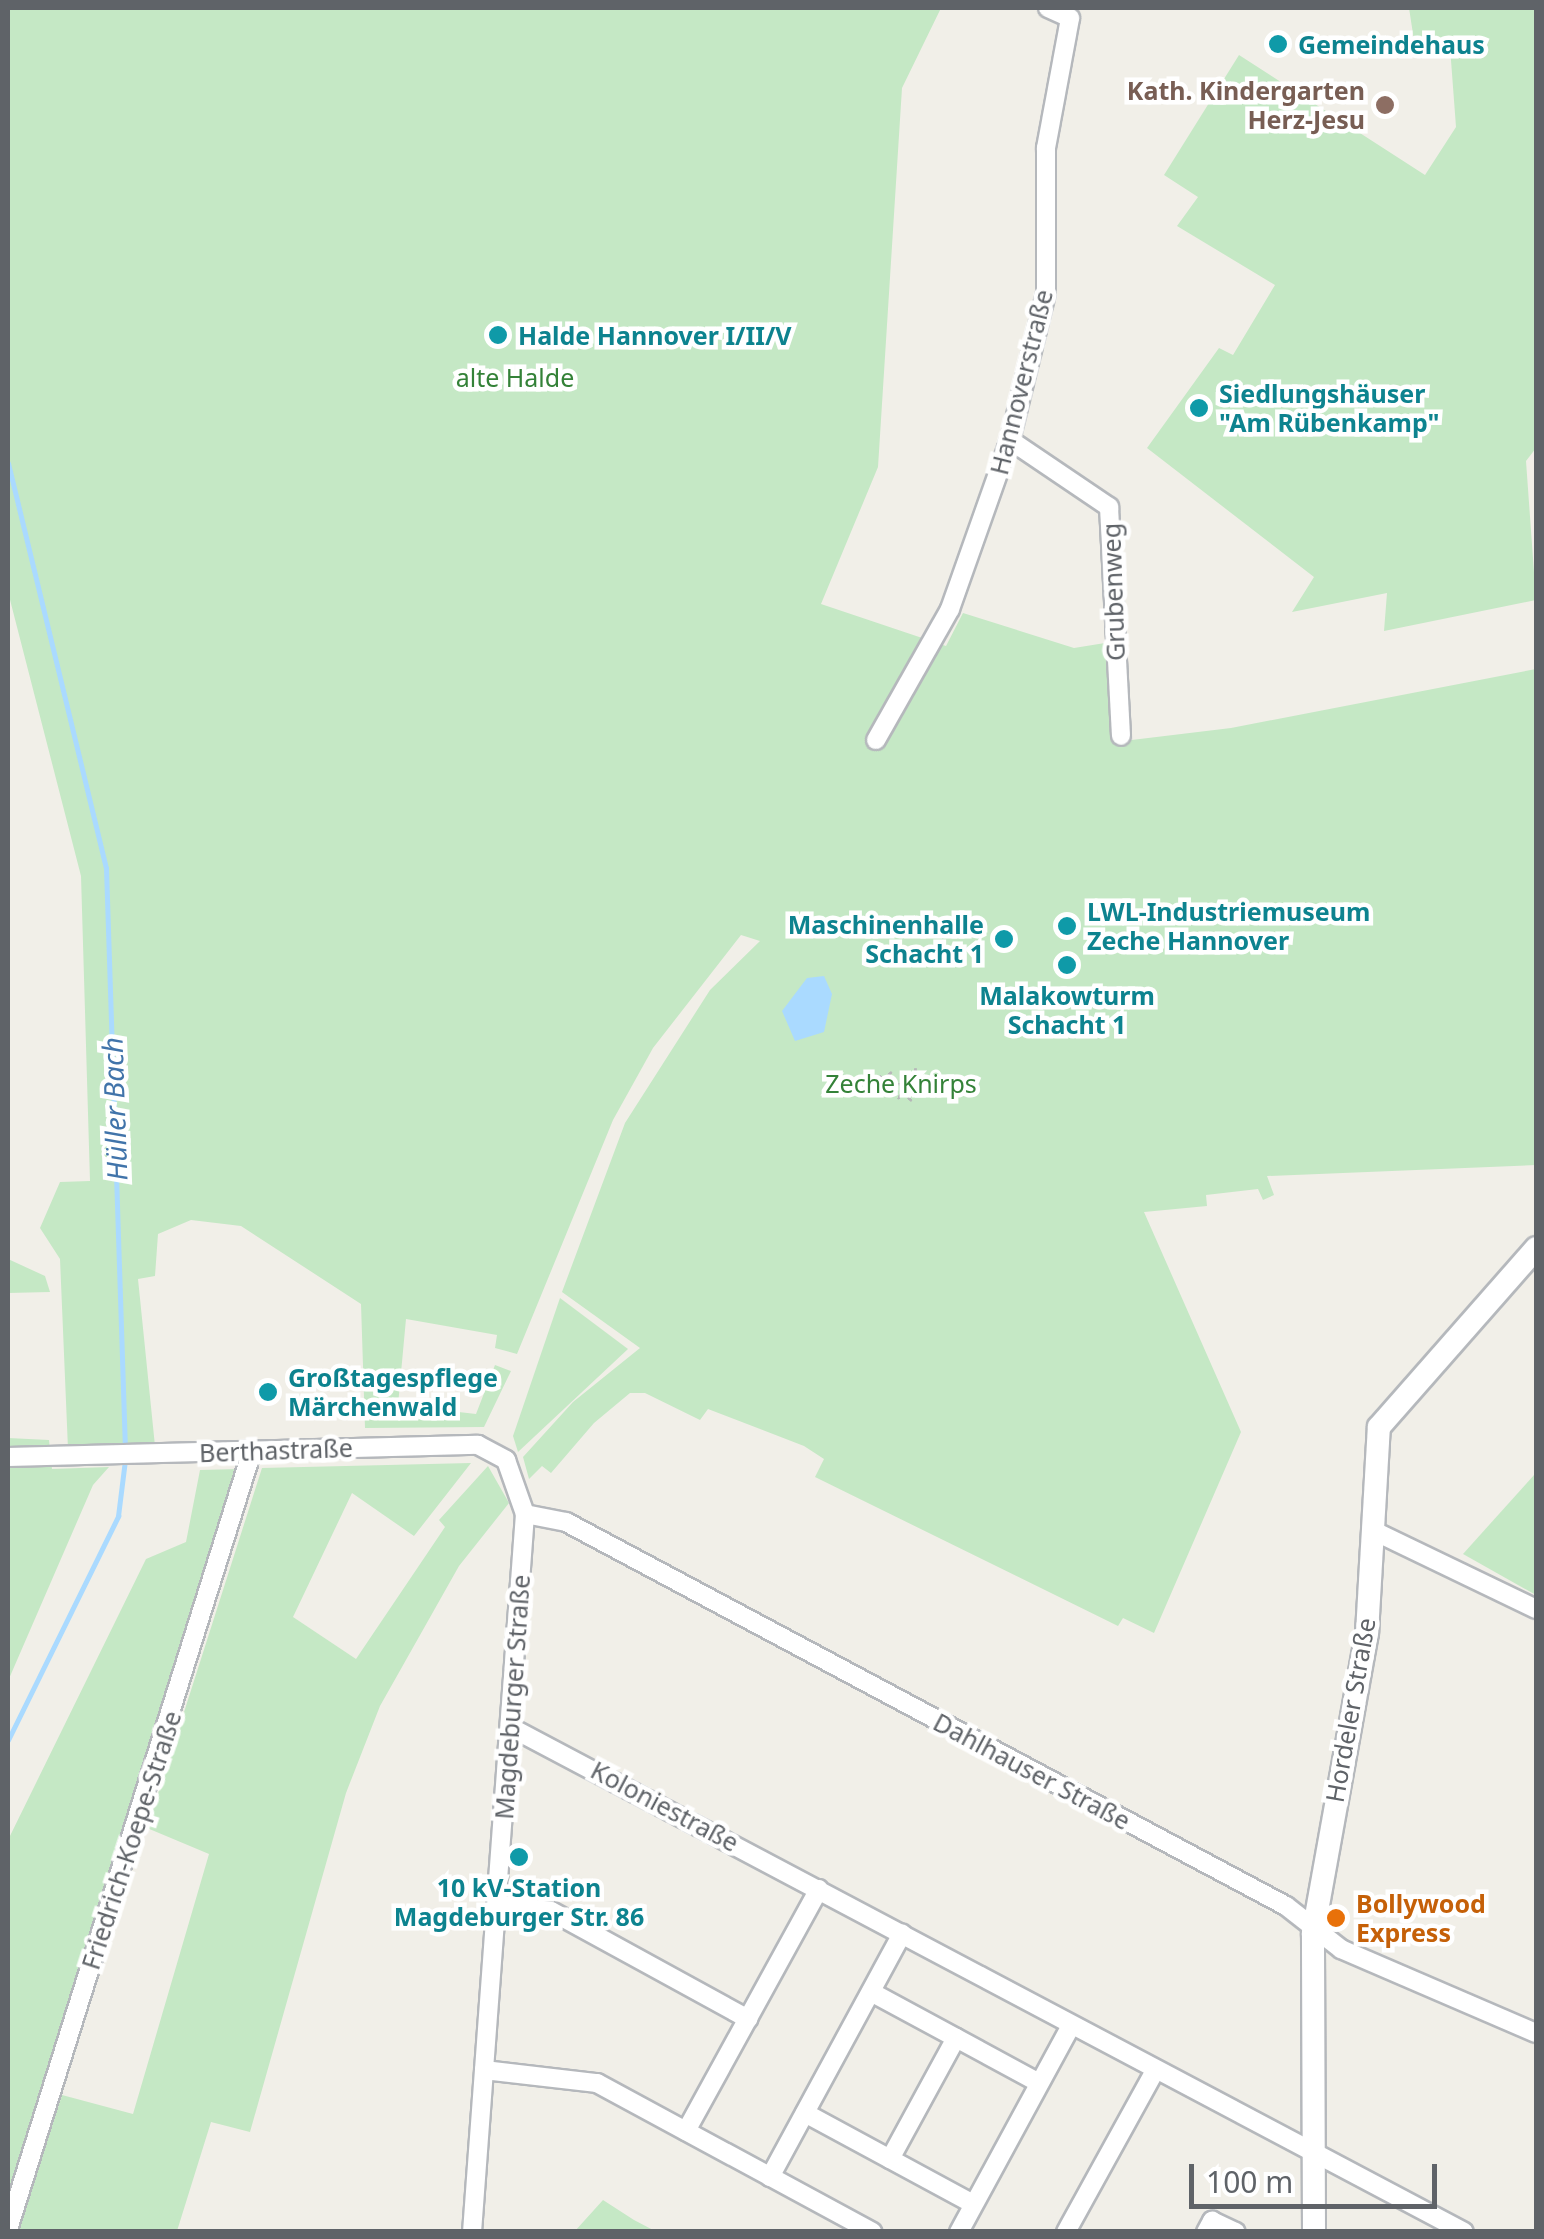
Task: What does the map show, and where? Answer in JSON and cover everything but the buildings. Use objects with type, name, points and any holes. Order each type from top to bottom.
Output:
[{"type":"street","points":[[1048,8],[1077,13]]},
{"type":"street","name":"Hannoverstraße","points":[[876,740],[950,609],[1010,440],[1046,293],[1046,148],[1077,13]]},
{"type":"street","name":"Grubenweg","points":[[1010,440],[1109,507],[1121,736]]},
{"type":"street","name":"Hordeler Straße","points":[[1314,2232],[1313,1933],[1363,1665],[1384,1417],[1536,1248]]},
{"type":"street","name":"Berthastraße","points":[[8,1457],[478,1446],[506,1460],[520,1490]]},
{"type":"street","name":"Friedrich-Koepe-Straße","points":[[8,2229],[252,1450]]},
{"type":"street","name":"Magdeburger Straße","points":[[472,2232],[525,1514],[520,1490]]},
{"type":"street","name":"Dahlhauser Straße","points":[[525,1514],[584,1531],[1286,1906],[1313,1933],[1536,2033]]},
{"type":"street","points":[[1372,1530],[1536,1609]]},
{"type":"street","name":"Koloniestraße","points":[[510,1726],[1312,2156],[1464,2232]]},
{"type":"street","points":[[686,2131],[818,1889]]},
{"type":"street","points":[[497,1904],[550,1911],[748,2018]]},
{"type":"street","points":[[770,2176],[902,1934]]},
{"type":"street","points":[[871,1992],[1039,2083]]},
{"type":"street","points":[[959,2232],[1070,2026]]},
{"type":"street","points":[[890,2159],[956,2038]]},
{"type":"street","points":[[484,2070],[586,2079],[872,2232]]},
{"type":"street","points":[[1066,2232],[1154,2071]]},
{"type":"street","points":[[805,2113],[974,2204]]},
{"type":"street","points":[[1206,2232],[1212,2220],[1236,2232]]},
{"type":"green space","points":[[8,8],[941,8],[902,88],[878,467],[821,604],[946,646],[963,613],[1074,648],[1105,643],[1115,742],[1231,728],[1536,669],[1536,1165],[1267,1176],[1274,1195],[1263,1200],[1258,1189],[1206,1195],[1207,1206],[1144,1212],[1241,1432],[1154,1633],[1123,1618],[1118,1626],[815,1477],[824,1459],[804,1446],[708,1409],[700,1420],[645,1393],[630,1393],[594,1423],[551,1473],[542,1466],[529,1479],[523,1457],[573,1402],[640,1348],[562,1292],[625,1123],[710,990],[760,941],[741,935],[653,1048],[613,1120],[517,1354],[495,1348],[497,1335],[406,1319],[398,1405],[476,1414],[495,1365],[511,1371],[484,1427],[365,1428],[361,1304],[241,1226],[191,1220],[158,1234],[155,1276],[138,1279],[155,1446],[68,1449],[60,1259],[40,1228],[60,1182],[90,1181],[81,876],[8,592]]},
{"type":"green space","points":[[1409,8],[1536,8],[1536,448],[1526,461],[1536,600],[1384,631],[1387,593],[1292,612],[1314,577],[1147,448],[1219,348],[1233,355],[1275,285],[1177,226],[1198,197],[1164,175],[1239,55],[1425,175],[1456,127],[1450,47],[1415,47]]},
{"type":"green space","points":[[8,1259],[45,1276],[50,1292],[8,1293]]},
{"type":"green space","points":[[560,1298],[628,1349],[518,1452],[513,1436]]},
{"type":"green space","points":[[8,1438],[49,1440],[52,1469],[109,1467],[93,1485],[8,1681]]},
{"type":"green space","points":[[471,1463],[414,1536],[352,1493],[293,1617],[356,1659],[445,1527],[439,1520],[488,1466],[509,1503],[459,1566],[380,1706],[346,1793],[250,2132],[211,2122],[177,2231],[18,2231],[62,2095],[133,2114],[209,1854],[147,1828],[262,1468]]},
{"type":"green space","points":[[239,1469],[8,2196],[8,1840],[146,1559],[186,1542],[200,1470]]},
{"type":"green space","points":[[1536,1477],[1536,1595],[1463,1554]]},
{"type":"green space","points":[[603,2200],[634,2220],[655,2231],[575,2231]]},
{"type":"water","points":[[824,976],[832,994],[824,1032],[795,1041],[782,1011],[807,978]]},
{"type":"waterway","name":"Hüller Bach","points":[[8,463],[106,868],[125,1449]]},
{"type":"waterway","name":"Hüller Bach","points":[[8,1740],[118,1516],[125,1460]]},
{"type":"railway","points":[[909,1100],[924,1078],[917,1070],[908,1071],[898,1096],[909,1101]]},
{"type":"railway","points":[[896,1093],[881,1092],[880,1078],[889,1072],[899,1085]]},
{"type":"place","name":"Gemeindehaus","points":[[1278,44]]},
{"type":"place","name":"Kath. Kindergarten Herz-Jesu","points":[[1385,105]]},
{"type":"place","name":"Halde Hannover I/II/V","points":[[498,335]]},
{"type":"place","name":"Siedlungshäuser \"Am Rübenkamp\"","points":[[1199,408]]},
{"type":"place","name":"LWL-Industriemuseum Zeche Hannover","points":[[1067,926]]},
{"type":"place","name":"Maschinenhalle Schacht 1","points":[[1004,939]]},
{"type":"place","name":"Malakowturm Schacht 1","points":[[1067,965]]},
{"type":"place","name":"Großtagespflege Märchenwald","points":[[268,1392]]},
{"type":"place","name":"10 kV-Station Magdeburger Str. 86","points":[[519,1857]]},
{"type":"place","name":"Bollywood Express","points":[[1336,1918]]},
{"type":"park label","name":"alte Halde","points":[[515,377]]},
{"type":"park label","name":"Zeche Knirps","points":[[901,1083]]}]
